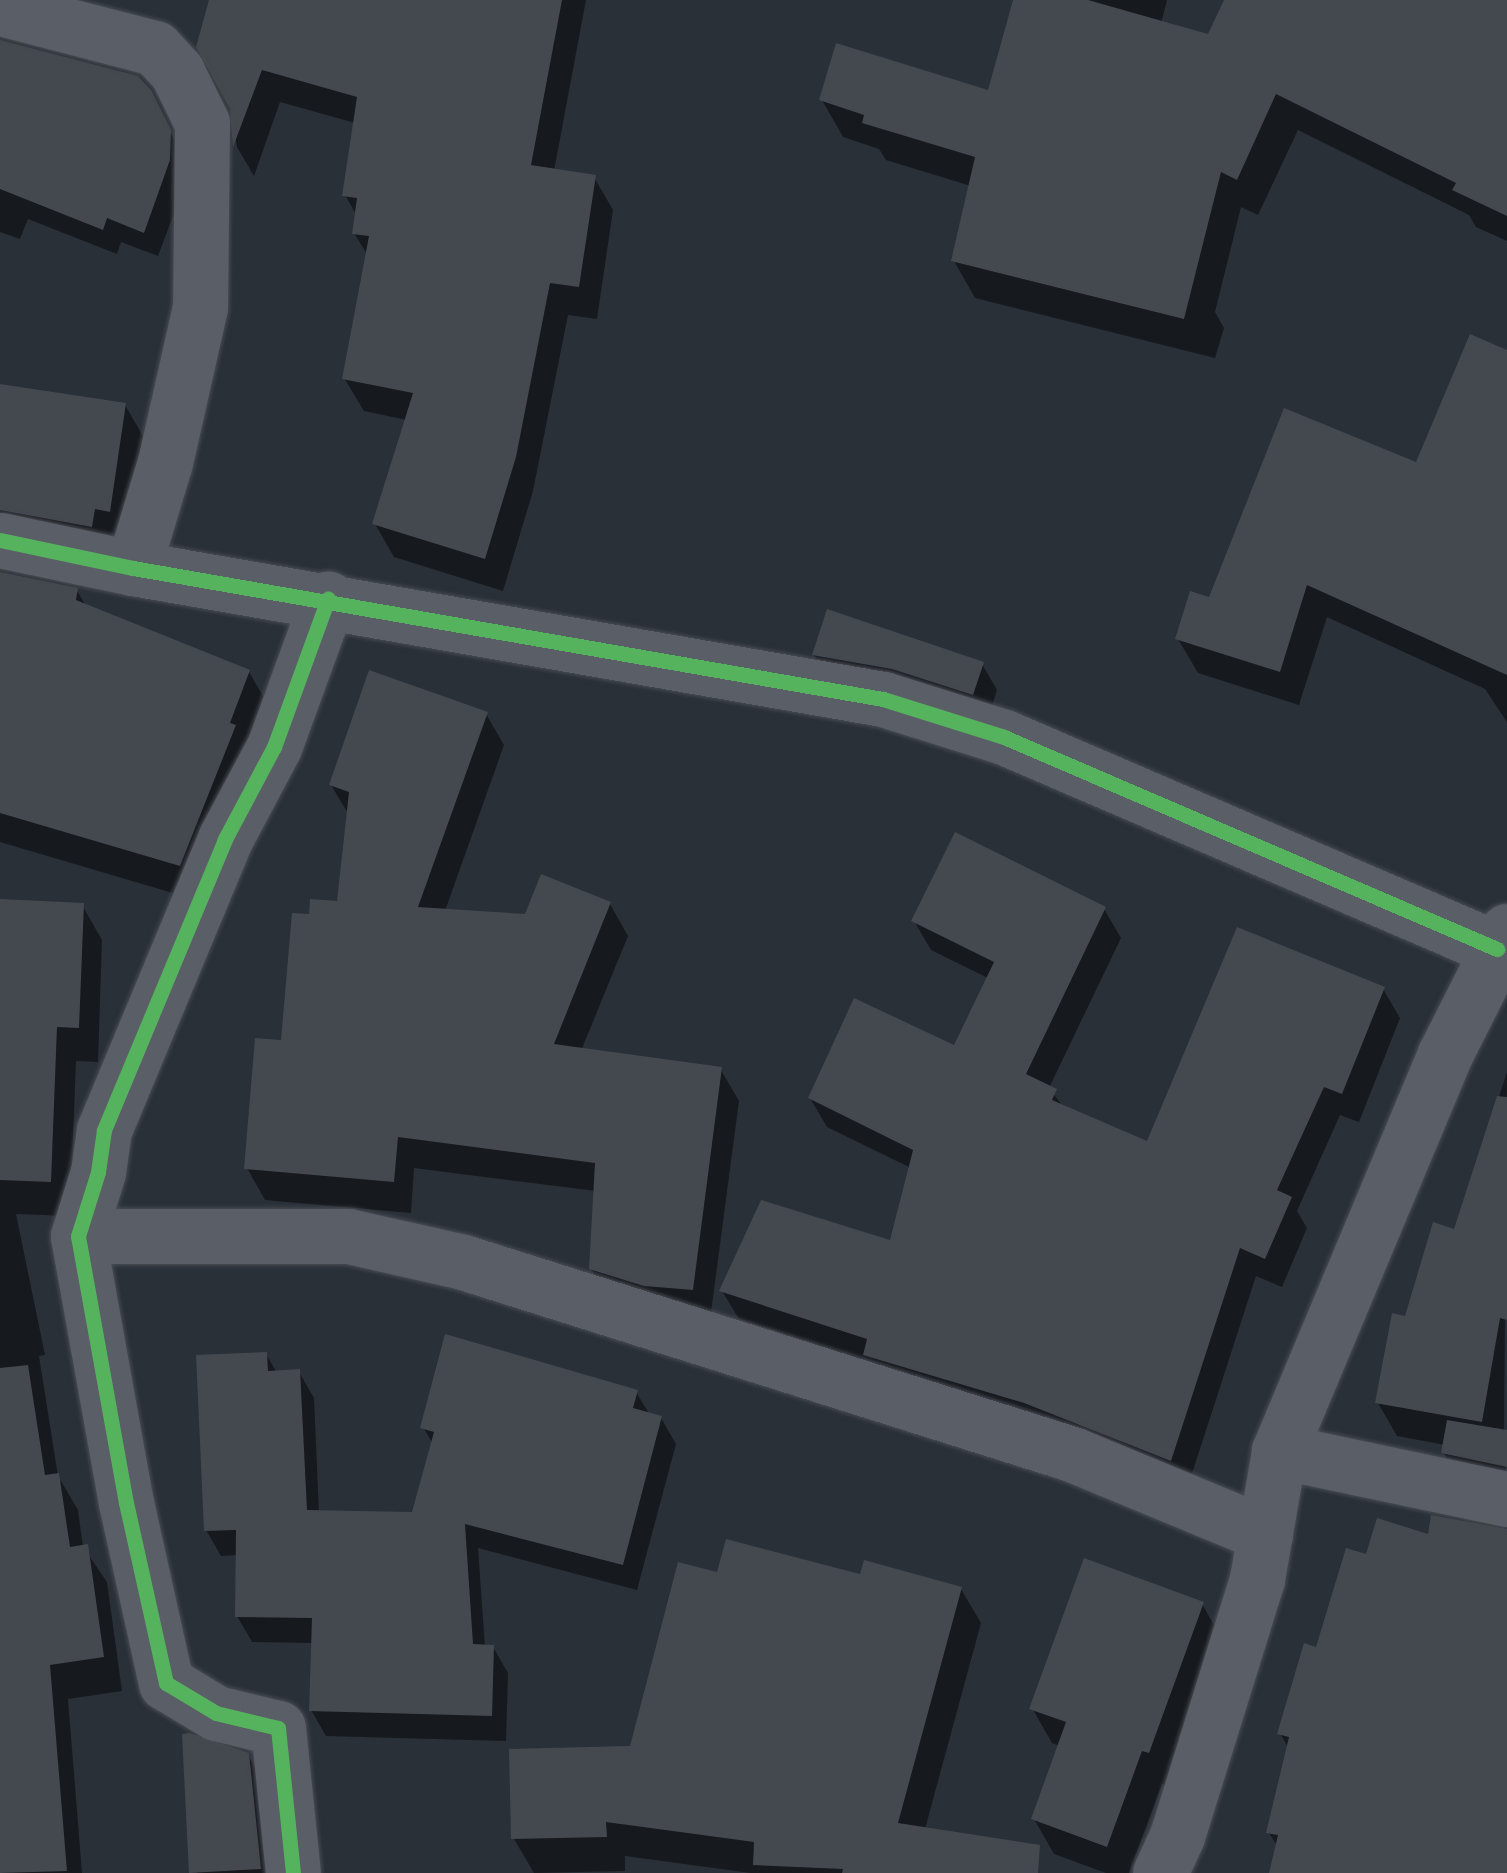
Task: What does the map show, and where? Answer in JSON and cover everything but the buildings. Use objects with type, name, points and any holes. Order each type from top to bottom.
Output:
[{"type":"street","points":[[0,8],[155,48],[177,72],[202,123],[200,307],[165,462],[132,568]]},
{"type":"street","points":[[0,540],[132,568],[328,599],[882,699],[1004,737],[1502,940],[1446,1054],[1279,1451],[1258,1579],[1177,1836],[1160,1873]]},
{"type":"street","points":[[294,1873],[278,1728],[216,1713],[166,1682],[126,1503],[78,1236],[98,1172],[104,1130],[226,839],[274,747],[328,599]]},
{"type":"street","points":[[78,1236],[348,1236],[463,1262],[1072,1454],[1265,1534]]},
{"type":"street","points":[[1279,1451],[1507,1499]]},
{"type":"cycle path","points":[[0,540],[133,568],[883,699],[1004,737],[1497,949]]},
{"type":"cycle path","points":[[293,1873],[278,1728],[216,1713],[166,1683],[126,1503],[78,1236],[98,1172],[104,1130],[225,839],[274,747],[328,599]]}]
